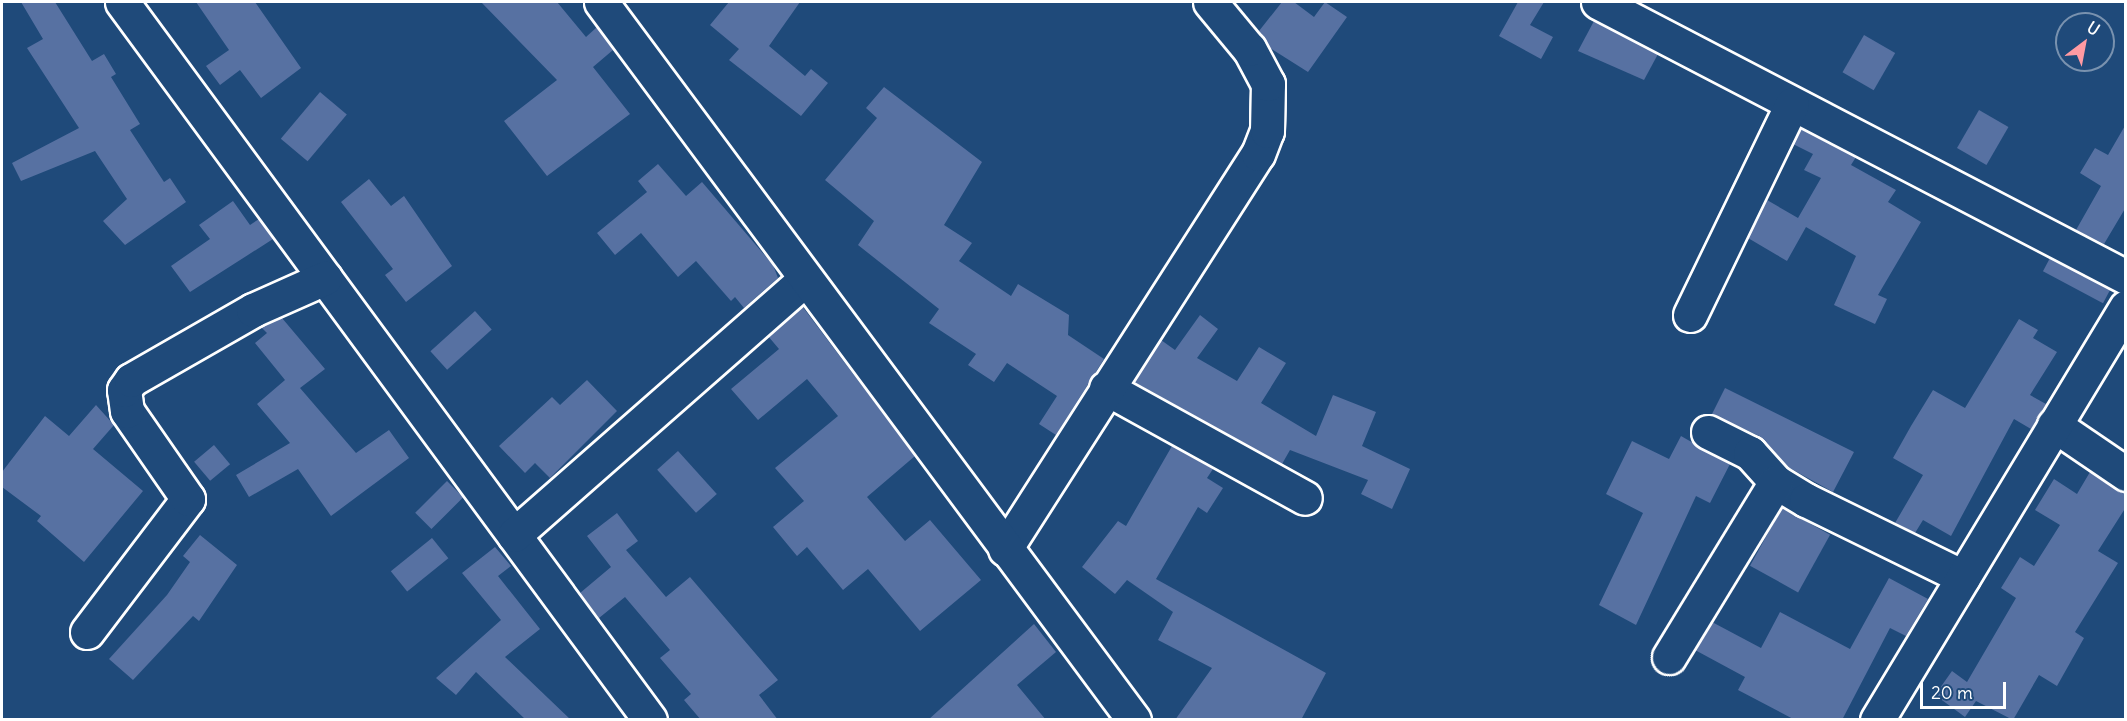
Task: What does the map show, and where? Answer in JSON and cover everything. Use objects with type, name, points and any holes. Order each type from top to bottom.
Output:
[{"type":"street","points":[[122,2],[650,720]]},
{"type":"street","points":[[601,2],[1134,720]]},
{"type":"street","points":[[1005,549],[1258,154],[1267,131],[1268,84],[1249,49],[1210,2]]},
{"type":"street","points":[[1598,2],[2126,277]]},
{"type":"street","points":[[1690,315],[1792,104]]},
{"type":"street","points":[[87,632],[188,499],[128,411],[124,390],[131,380],[253,310],[325,278]]},
{"type":"street","points":[[514,535],[805,279]]},
{"type":"street","points":[[1877,720],[2126,307]]},
{"type":"street","points":[[1106,388],[1305,498]]},
{"type":"street","points":[[2054,425],[2126,474]]},
{"type":"street","points":[[1708,432],[1750,453],[1776,482],[1963,577]]},
{"type":"street","points":[[1669,657],[1776,482]]},
{"type":"building","points":[[21,2],[55,2],[92,61],[104,54],[116,74],[111,77],[140,124],[130,130],[164,182],[170,178],[186,202],[125,245],[103,221],[127,199],[95,151],[21,181],[12,163],[79,128],[27,48],[43,39]]},
{"type":"building","points":[[196,2],[255,2],[301,68],[261,98],[240,70],[220,85],[206,66],[229,50]]},
{"type":"building","points":[[481,2],[557,2],[586,37],[597,27],[613,50],[593,67],[630,114],[547,176],[504,121],[557,80]]},
{"type":"building","points":[[729,2],[800,2],[769,46],[805,76],[811,69],[828,83],[801,116],[729,60],[739,49],[710,25]]},
{"type":"building","points":[[1282,2],[1294,2],[1314,17],[1325,2],[1347,17],[1308,72],[1270,48],[1259,31]]},
{"type":"building","points":[[1518,2],[1544,2],[1530,25],[1553,37],[1541,59],[1499,36]]},
{"type":"building","points":[[1594,21],[1658,54],[1644,80],[1578,51]]},
{"type":"building","points":[[1864,35],[1895,53],[1874,90],[1842,72]]},
{"type":"building","points":[[884,87],[982,162],[944,225],[972,243],[959,261],[1011,296],[1018,284],[1069,315],[1068,335],[1104,359],[1056,435],[1039,424],[1057,396],[1007,363],[994,382],[968,365],[976,354],[929,323],[939,309],[858,245],[874,221],[825,180],[877,118],[866,108]]},
{"type":"building","points":[[320,92],[347,114],[308,161],[281,139]]},
{"type":"building","points":[[1979,110],[2008,127],[1986,165],[1957,148]]},
{"type":"building","points":[[2126,124],[2126,207],[2104,244],[2076,230],[2101,186],[2080,173],[2095,148],[2108,155]]},
{"type":"building","points":[[1801,129],[1856,157],[1851,165],[1896,190],[1888,202],[1921,222],[1878,295],[1887,299],[1875,324],[1834,305],[1856,256],[1806,227],[1787,261],[1748,238],[1767,200],[1798,218],[1821,178],[1804,170],[1813,154],[1793,144]]},
{"type":"building","points":[[658,164],[686,196],[702,182],[773,265],[778,278],[744,308],[735,297],[731,301],[696,261],[678,277],[641,233],[615,255],[597,233],[647,192],[638,181]]},
{"type":"building","points":[[369,179],[391,206],[404,196],[452,266],[406,302],[385,275],[393,269],[341,202]]},
{"type":"building","points":[[233,201],[250,225],[259,219],[273,239],[190,292],[171,266],[210,239],[199,225]]},
{"type":"building","points":[[2050,258],[2110,290],[2103,303],[2043,271]]},
{"type":"building","points":[[802,306],[915,456],[867,497],[905,541],[930,520],[981,580],[920,631],[868,569],[843,590],[807,547],[797,556],[773,527],[804,501],[775,468],[838,416],[807,379],[758,420],[731,389],[779,349],[768,336]]},
{"type":"building","points":[[475,311],[492,330],[447,370],[430,351]]},
{"type":"building","points":[[1200,315],[1218,329],[1197,358],[1237,381],[1259,347],[1286,363],[1261,403],[1316,436],[1333,395],[1376,412],[1362,446],[1410,469],[1392,509],[1361,494],[1368,480],[1290,450],[1282,464],[1134,382],[1161,340],[1175,350]]},
{"type":"building","points":[[282,318],[325,369],[300,388],[356,453],[389,430],[409,458],[331,516],[298,469],[249,497],[236,475],[290,443],[257,404],[285,380],[255,343],[267,333],[261,327]]},
{"type":"building","points":[[2019,319],[2038,330],[2033,338],[2057,352],[2030,395],[2046,404],[2031,429],[2014,419],[1951,536],[1923,520],[1915,533],[1895,523],[1923,475],[1893,458],[1911,426],[1933,390],[1965,408]]},
{"type":"building","points":[[587,380],[617,411],[550,478],[535,463],[525,473],[499,446],[552,397],[560,405]]},
{"type":"building","points":[[1725,388],[1854,452],[1833,492],[1788,467],[1759,436],[1712,414]]},
{"type":"building","points":[[96,405],[114,425],[93,449],[143,491],[84,562],[37,521],[41,516],[2,487],[2,472],[45,416],[69,436]]},
{"type":"building","points":[[1681,436],[1730,464],[1710,503],[1696,496],[1636,625],[1599,605],[1643,513],[1606,494],[1632,441],[1669,459]]},
{"type":"building","points":[[214,445],[230,464],[210,481],[194,462]]},
{"type":"building","points":[[1172,446],[1213,469],[1207,478],[1223,488],[1207,513],[1198,507],[1156,579],[1326,673],[1301,720],[1175,720],[1212,668],[1158,640],[1173,612],[1127,580],[1115,594],[1082,567],[1118,521],[1126,526]]},
{"type":"building","points":[[678,451],[717,494],[696,513],[657,470]]},
{"type":"building","points":[[2090,472],[2126,493],[2126,507],[2098,551],[2118,563],[2075,632],[2084,638],[2057,686],[2039,675],[2013,720],[1976,701],[1965,717],[1935,695],[1952,671],[1967,682],[2016,598],[2001,588],[2020,557],[2034,566],[2060,525],[2035,510],[2054,479],[2077,494]]},
{"type":"building","points":[[447,481],[463,497],[431,529],[415,513]]},
{"type":"building","points":[[1782,508],[1830,535],[1798,592],[1750,566]]},
{"type":"building","points":[[617,513],[638,541],[626,550],[666,597],[690,577],[778,680],[759,695],[778,720],[701,720],[684,700],[691,694],[660,658],[670,650],[625,597],[599,618],[580,593],[611,567],[587,536]]},
{"type":"building","points":[[200,535],[237,565],[199,621],[193,616],[133,680],[109,659],[167,595],[190,562],[183,556]]},
{"type":"building","points":[[432,538],[448,558],[407,592],[391,571]]},
{"type":"building","points":[[495,547],[511,566],[498,576],[540,629],[505,657],[571,720],[526,720],[476,672],[456,695],[436,678],[501,620],[462,573]]},
{"type":"building","points":[[1889,578],[1928,599],[1906,636],[1890,628],[1842,720],[1795,720],[1738,690],[1745,677],[1695,650],[1712,622],[1761,648],[1780,612],[1850,649]]},
{"type":"building","points":[[1034,624],[1056,652],[1017,685],[1046,720],[928,720]]}]
